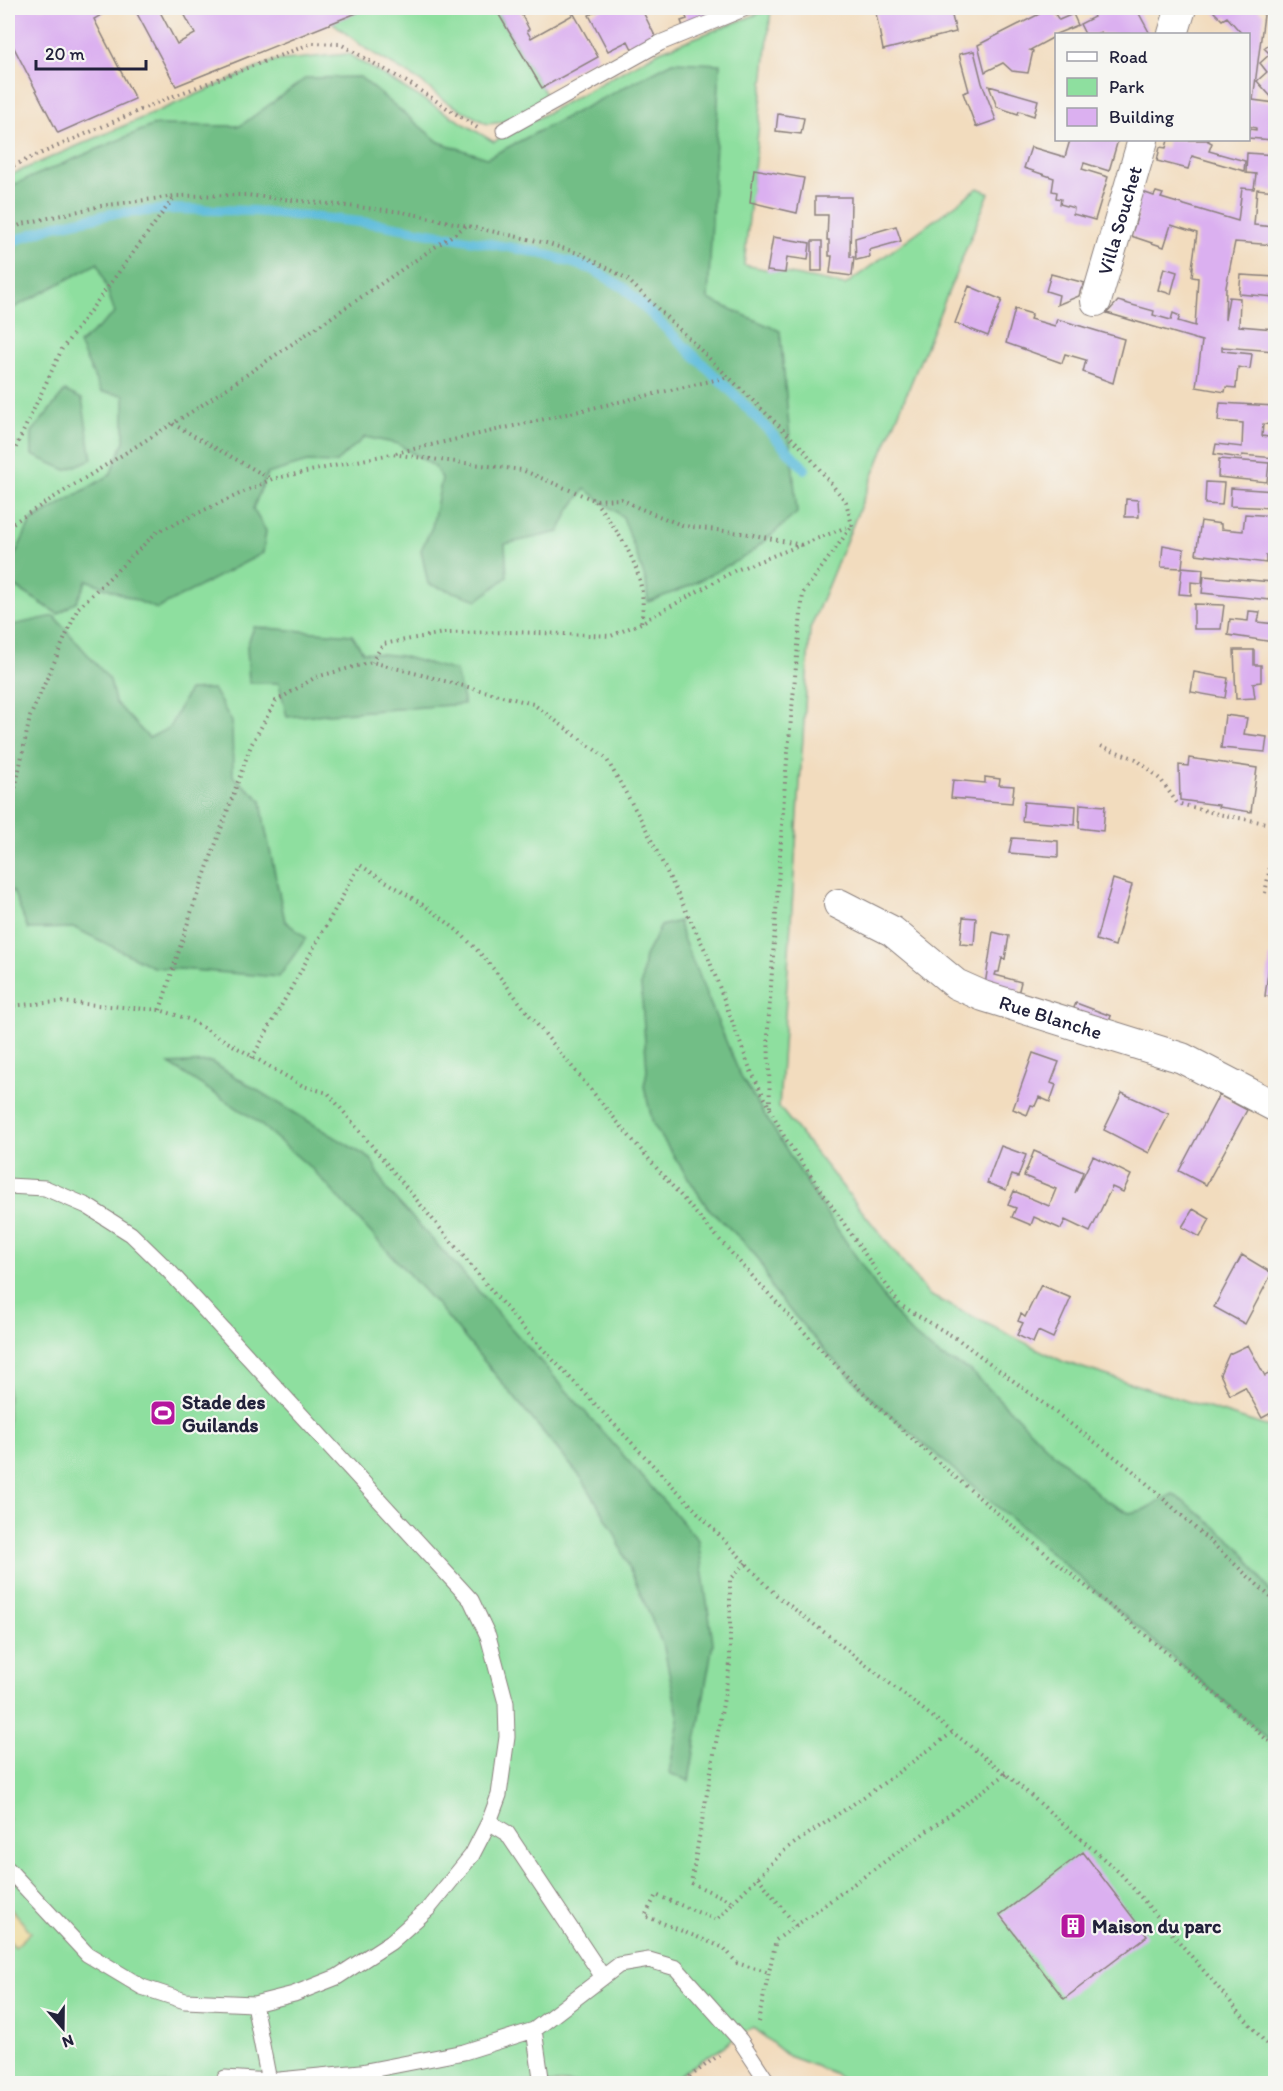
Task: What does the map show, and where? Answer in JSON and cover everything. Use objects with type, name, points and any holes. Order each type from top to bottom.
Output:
[{"type":"street","points":[[1173,33],[1181,8]]},
{"type":"street","name":"Villa Souchet","points":[[1096,301],[1143,141]]},
{"type":"street","name":"Rue Blanche","points":[[839,904],[892,931],[956,984],[983,996],[1182,1058],[1275,1107]]},
{"type":"lane","points":[[504,130],[660,43],[746,8]]},
{"type":"lane","points":[[8,1186],[45,1188],[87,1206],[131,1234],[177,1280],[471,1600],[489,1636],[506,1703],[507,1737],[499,1795],[472,1856],[428,1909],[391,1942],[337,1977],[294,1994],[254,2004],[185,2001],[142,1987],[87,1954],[8,1869]]},
{"type":"lane","points":[[489,1822],[507,1833],[603,1977]]},
{"type":"lane","points":[[225,2078],[269,2080],[361,2072],[464,2052],[534,2030],[619,1965],[649,1960],[676,1968],[740,2040],[769,2084]]},
{"type":"lane","points":[[254,2004],[269,2080]]},
{"type":"lane","points":[[534,2030],[542,2084]]},
{"type":"path","points":[[8,168],[163,100],[313,43],[340,44],[412,85],[480,129],[504,130]]},
{"type":"path","points":[[8,231],[22,224],[101,206],[175,196],[246,195],[403,212],[546,243],[581,254],[626,278],[803,449],[846,502],[852,525]]},
{"type":"path","points":[[8,464],[62,349],[175,196]]},
{"type":"path","points":[[8,525],[172,424],[466,226]]},
{"type":"path","points":[[8,823],[30,717],[78,608],[157,532],[272,479],[728,377]]},
{"type":"path","points":[[172,424],[272,479]]},
{"type":"path","points":[[390,454],[522,470],[594,500],[621,499],[684,526],[749,534],[802,545]]},
{"type":"path","points":[[594,500],[633,557],[644,606],[641,623]]},
{"type":"path","points":[[372,662],[383,644],[444,633],[514,632],[610,636],[641,623],[734,571],[852,525]]},
{"type":"path","points":[[770,1108],[769,1017],[785,782],[803,593],[852,525]]},
{"type":"path","points":[[160,1010],[191,914],[251,745],[276,701],[316,677],[372,662],[533,704],[606,758],[643,823],[707,954],[750,1069],[785,1138],[900,1305],[959,1340],[1132,1470],[1275,1602]]},
{"type":"path","points":[[1101,746],[1136,759],[1161,780],[1177,803],[1275,825]]},
{"type":"path","points":[[1265,893],[1275,837]]},
{"type":"path","points":[[252,1058],[360,865],[447,922],[498,974],[631,1138],[708,1226],[874,1403],[969,1488],[1238,1713],[1275,1748]]},
{"type":"path","points":[[8,1006],[59,1002],[160,1010],[188,1019],[303,1086],[328,1093],[521,1326],[775,1594],[1006,1774],[1120,1873],[1275,2055]]},
{"type":"path","points":[[733,1902],[691,1883],[730,1664],[730,1580],[746,1563]]},
{"type":"path","points":[[769,1973],[737,1963],[724,1948],[645,1916],[656,1895],[717,1920],[786,1849],[877,1788],[953,1732]]},
{"type":"path","points":[[680,2084],[757,2027],[776,1940],[1006,1774]]},
{"type":"path","points":[[758,1877],[796,1926]]},
{"type":"green space","points":[[369,8],[495,8],[548,98],[504,122],[487,124],[445,101],[420,81],[366,49],[332,22]]},
{"type":"green space","points":[[771,9],[744,265],[845,285],[978,188],[989,193],[810,629],[779,1107],[929,1295],[1064,1362],[1275,1429],[1275,2083],[847,2083],[834,2073],[788,2056],[753,2027],[667,2083],[8,2083],[8,176],[274,61],[348,54],[494,142],[660,51]]},
{"type":"green space","points":[[673,62],[720,64],[708,299],[780,331],[797,513],[748,555],[687,587],[648,602],[646,581],[623,517],[585,489],[570,509],[559,532],[505,544],[507,577],[478,600],[428,584],[421,550],[432,527],[442,478],[434,466],[398,444],[365,437],[335,463],[307,462],[267,474],[253,509],[266,531],[263,553],[157,609],[87,580],[77,601],[58,614],[8,582],[8,570],[31,521],[110,475],[124,441],[124,395],[101,392],[79,344],[115,313],[98,263],[8,311],[8,187],[154,125],[240,126],[306,78],[360,77],[439,142],[487,158]]},
{"type":"green space","points":[[65,391],[82,399],[92,459],[66,470],[32,455],[32,432]]},
{"type":"green space","points":[[54,616],[110,680],[115,702],[149,738],[169,728],[189,690],[213,689],[232,722],[233,776],[261,800],[285,921],[306,938],[279,977],[153,967],[75,928],[28,929],[13,891],[8,891],[8,626]]},
{"type":"green space","points":[[254,627],[352,635],[363,652],[401,656],[456,671],[464,704],[287,717],[279,683],[249,683],[247,646]]},
{"type":"green space","points":[[679,921],[682,936],[741,1077],[821,1205],[893,1311],[910,1332],[941,1357],[970,1370],[1046,1446],[1105,1500],[1129,1513],[1143,1510],[1173,1494],[1240,1548],[1275,1599],[1275,1745],[875,1402],[828,1354],[773,1291],[760,1261],[745,1243],[707,1207],[653,1124],[644,1086],[647,1071],[641,985],[645,956],[661,926]]},
{"type":"green space","points":[[211,1062],[371,1159],[387,1190],[698,1540],[713,1643],[689,1781],[669,1773],[679,1720],[664,1648],[613,1530],[583,1480],[439,1307],[313,1170],[254,1119],[169,1064]]},
{"type":"sand","points":[[8,1906],[31,1932],[15,1947],[8,1939]]},
{"type":"building","points":[[8,8],[100,8],[103,14],[94,19],[135,99],[58,133],[8,36]]},
{"type":"building","points":[[134,8],[158,8],[177,44],[195,34],[181,8],[369,8],[176,86]]},
{"type":"building","points":[[495,8],[518,8],[531,38],[574,14],[598,57],[542,88]]},
{"type":"building","points":[[604,8],[641,8],[657,40],[633,51],[628,41],[608,51],[589,15]]},
{"type":"building","points":[[682,8],[734,8],[684,29],[681,21],[687,19]]},
{"type":"building","points":[[875,8],[950,8],[956,32],[883,50]]},
{"type":"building","points":[[1051,8],[1059,20],[1073,14],[1078,25],[1055,33],[1055,37],[1030,50],[1033,51],[1028,73],[1012,71],[1003,63],[985,72],[978,45]]},
{"type":"building","points":[[1089,8],[1136,8],[1149,33],[1084,33],[1080,24],[1094,17]]},
{"type":"building","points":[[1257,8],[1264,15],[1253,100],[1275,103],[1273,140],[1250,138],[1250,129],[1256,130],[1256,128],[1250,126],[1250,33],[1241,33],[1227,17],[1222,20],[1214,12],[1218,9]]},
{"type":"building","points":[[1269,44],[1275,51],[1275,101],[1257,81],[1267,72],[1260,63],[1270,54],[1264,48]]},
{"type":"building","points":[[974,51],[982,83],[996,120],[976,127],[963,93],[969,91],[959,54]]},
{"type":"building","points":[[989,86],[1038,100],[1034,116],[1019,111],[1018,114],[997,107]]},
{"type":"building","points":[[778,114],[804,118],[801,134],[776,131]]},
{"type":"building","points":[[1070,141],[1118,141],[1109,171],[1084,163],[1082,169],[1108,177],[1095,220],[1073,214],[1074,208],[1060,204],[1061,199],[1056,198],[1057,192],[1052,191],[1054,178],[1024,168],[1031,147],[1065,157]]},
{"type":"building","points":[[1168,141],[1208,141],[1212,143],[1209,151],[1245,161],[1244,171],[1192,156],[1188,169],[1157,161],[1160,147],[1166,148]]},
{"type":"building","points":[[1247,153],[1275,155],[1275,191],[1257,189],[1254,225],[1275,227],[1275,245],[1235,242],[1226,287],[1225,320],[1229,297],[1240,298],[1239,326],[1275,329],[1275,351],[1222,347],[1222,351],[1252,354],[1250,369],[1238,367],[1236,388],[1226,387],[1225,392],[1196,387],[1202,341],[1107,313],[1118,301],[1154,311],[1153,315],[1171,320],[1173,313],[1180,316],[1178,321],[1195,326],[1198,278],[1192,277],[1192,268],[1197,233],[1171,225],[1164,247],[1131,236],[1138,215],[1130,212],[1137,190],[1154,196],[1156,192],[1163,194],[1161,198],[1238,221],[1242,188],[1254,189],[1256,174],[1246,173]]},
{"type":"building","points":[[754,169],[804,178],[797,213],[750,202]]},
{"type":"building","points":[[815,197],[851,197],[850,257],[854,257],[852,276],[830,273],[832,256],[829,256],[829,240],[827,240],[828,215],[815,215]]},
{"type":"building","points":[[896,226],[901,241],[869,250],[870,257],[856,260],[855,238]]},
{"type":"building","points":[[773,237],[810,243],[808,260],[787,257],[785,273],[767,271]]},
{"type":"building","points":[[812,241],[822,241],[822,271],[812,271]]},
{"type":"building","points":[[1164,268],[1177,272],[1171,294],[1158,290]]},
{"type":"building","points":[[1051,274],[1085,283],[1079,296],[1057,305],[1059,295],[1046,291]]},
{"type":"building","points":[[1241,275],[1275,277],[1275,297],[1239,294]]},
{"type":"building","points":[[969,286],[1002,300],[988,336],[955,323]]},
{"type":"building","points":[[1015,309],[1032,314],[1030,319],[1055,326],[1057,319],[1124,339],[1113,383],[1083,372],[1086,360],[1065,354],[1062,363],[1006,343]]},
{"type":"building","points":[[1220,403],[1275,406],[1275,425],[1263,424],[1262,436],[1275,438],[1275,458],[1242,455],[1241,458],[1214,454],[1216,444],[1242,447],[1243,423],[1218,421]]},
{"type":"building","points":[[1219,459],[1269,463],[1267,482],[1218,477]]},
{"type":"building","points":[[1206,482],[1224,483],[1222,505],[1205,504]]},
{"type":"building","points":[[1231,488],[1275,491],[1275,508],[1230,506]]},
{"type":"building","points":[[1126,499],[1138,500],[1139,517],[1125,517]]},
{"type":"building","points":[[1245,514],[1275,516],[1275,558],[1266,556],[1266,563],[1196,554],[1201,521],[1221,524],[1221,529],[1243,531]]},
{"type":"building","points":[[1163,545],[1184,549],[1182,567],[1203,569],[1202,583],[1191,582],[1191,595],[1179,594],[1182,568],[1161,567]]},
{"type":"building","points":[[1204,576],[1272,582],[1270,600],[1202,593]]},
{"type":"building","points":[[1194,604],[1224,605],[1221,629],[1194,629]]},
{"type":"building","points":[[1249,611],[1260,612],[1258,622],[1275,624],[1273,642],[1228,635],[1230,619],[1248,621]]},
{"type":"building","points":[[1234,650],[1254,650],[1254,665],[1261,665],[1261,682],[1253,683],[1255,698],[1236,699]]},
{"type":"building","points":[[1194,672],[1228,678],[1225,698],[1191,692]]},
{"type":"building","points":[[1225,715],[1247,718],[1244,734],[1267,737],[1265,752],[1221,748]]},
{"type":"building","points":[[1189,758],[1257,768],[1251,812],[1180,800],[1179,765],[1188,766]]},
{"type":"building","points":[[985,777],[1000,779],[999,785],[1014,786],[1012,803],[951,798],[953,780],[985,783]]},
{"type":"building","points":[[1024,802],[1076,806],[1075,825],[1022,821]]},
{"type":"building","points":[[1080,804],[1105,806],[1103,831],[1079,828]]},
{"type":"building","points":[[1012,838],[1058,841],[1058,857],[1009,853]]},
{"type":"building","points":[[1113,879],[1132,885],[1115,946],[1096,940]]},
{"type":"building","points":[[963,917],[976,918],[974,945],[960,944]]},
{"type":"building","points":[[993,932],[1009,936],[1005,959],[1002,958],[999,972],[995,975],[1021,982],[1016,1002],[984,992]]},
{"type":"building","points":[[1270,957],[1275,957],[1275,997],[1265,996]]},
{"type":"building","points":[[1076,1003],[1111,1016],[1106,1030],[1070,1017]]},
{"type":"building","points":[[1033,1053],[1059,1062],[1051,1083],[1056,1085],[1050,1102],[1039,1097],[1035,1106],[1031,1105],[1027,1115],[1013,1109]]},
{"type":"building","points":[[1122,1093],[1169,1114],[1149,1153],[1104,1130]]},
{"type":"building","points":[[1219,1095],[1247,1110],[1206,1185],[1179,1171]]},
{"type":"building","points":[[1001,1146],[1026,1155],[1018,1177],[1012,1175],[1006,1190],[987,1183]]},
{"type":"building","points":[[1034,1151],[1083,1172],[1075,1193],[1093,1156],[1131,1175],[1123,1192],[1112,1187],[1090,1232],[1065,1220],[1061,1229],[1034,1217],[1031,1225],[1012,1217],[1016,1208],[1008,1205],[1014,1191],[1049,1206],[1056,1189],[1024,1176]]},
{"type":"building","points":[[1193,1209],[1210,1219],[1200,1237],[1182,1227]]},
{"type":"building","points":[[1242,1255],[1272,1273],[1245,1324],[1214,1307]]},
{"type":"building","points":[[1041,1285],[1071,1298],[1053,1338],[1038,1331],[1033,1343],[1017,1335],[1023,1323],[1018,1321],[1021,1314],[1025,1317]]},
{"type":"building","points":[[1248,1345],[1265,1376],[1273,1371],[1275,1375],[1275,1411],[1262,1418],[1245,1387],[1230,1395],[1220,1374],[1229,1354]]},
{"type":"building","name":"Maison du parc","points":[[1083,1852],[1147,1936],[1064,1999],[1000,1915]]},
{"type":"waterway","points":[[8,243],[54,226],[111,214],[172,209],[254,211],[379,224],[541,253],[592,269],[624,288],[735,395],[805,469]]},
{"type":"place","name":"Stade des Guilands","points":[[163,1413]]},
{"type":"place","name":"Maison du parc","points":[[1073,1926]]}]
